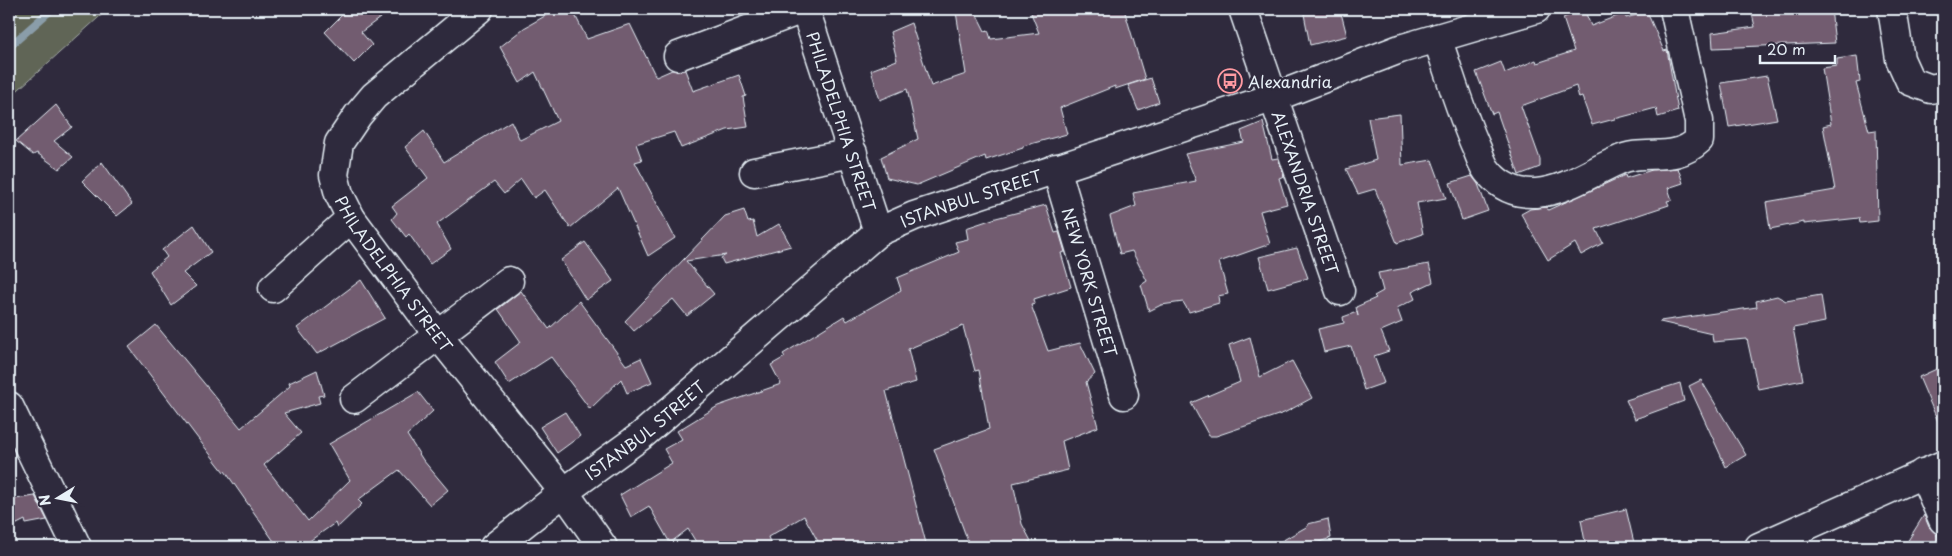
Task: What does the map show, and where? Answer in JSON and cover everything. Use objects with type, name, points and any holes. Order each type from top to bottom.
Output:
[{"type":"street","name":"PHILADELPHIA STREET","points":[[479,9],[374,96],[339,143],[334,175],[339,194],[351,218],[438,334],[564,492],[603,547]]},
{"type":"street","name":"PHILADELPHIA STREET","points":[[804,9],[878,232]]},
{"type":"street","points":[[678,56],[804,9]]},
{"type":"street","name":"ALEXANDRIA STREET","points":[[1243,9],[1340,291]]},
{"type":"street","name":"ISTANBUL STREET","points":[[494,547],[564,492],[641,436],[878,232],[914,216],[1056,168],[1275,98],[1400,49],[1536,9]]},
{"type":"street","points":[[1437,38],[1471,136],[1487,172],[1502,185],[1517,191],[1537,193],[1567,185],[1617,160],[1634,154],[1677,153],[1690,148],[1699,140],[1699,121],[1674,9]]},
{"type":"street","points":[[1892,9],[1900,59],[1910,81],[1931,89],[1943,86]]},
{"type":"street","points":[[754,172],[853,153]]},
{"type":"street","name":"NEW YORK STREET","points":[[1056,168],[1124,395]]},
{"type":"street","points":[[273,288],[351,218]]},
{"type":"street","points":[[354,399],[509,281]]},
{"type":"street","points":[[9,406],[78,547]]},
{"type":"street","points":[[1759,547],[1933,469],[1943,520]]},
{"type":"green space","points":[[21,9],[108,9],[9,98],[9,21]]},
{"type":"building","points":[[348,9],[392,9],[361,32],[372,45],[354,63],[325,32]]},
{"type":"building","points":[[557,9],[572,9],[587,39],[630,24],[656,77],[672,70],[685,70],[693,91],[739,75],[746,96],[743,97],[748,127],[727,130],[681,148],[674,132],[636,144],[642,160],[635,162],[675,238],[648,256],[618,188],[570,228],[545,190],[534,198],[521,179],[504,194],[494,182],[437,224],[451,249],[430,264],[409,234],[406,237],[392,219],[397,213],[392,206],[428,178],[405,147],[424,131],[444,162],[511,121],[520,140],[558,121],[535,72],[520,83],[500,47],[524,28]]},
{"type":"building","points":[[974,9],[985,31],[988,30],[991,39],[1039,33],[1031,13],[1042,9],[1124,9],[1145,79],[1115,89],[1115,86],[1060,108],[1067,134],[1023,146],[1023,148],[986,160],[985,156],[917,185],[887,178],[881,157],[918,139],[907,89],[880,100],[871,70],[897,60],[890,32],[911,23],[931,86],[966,74],[956,12]]},
{"type":"building","points":[[1303,9],[1340,9],[1347,36],[1310,45]]},
{"type":"building","points":[[1584,9],[1591,26],[1625,13],[1626,18],[1647,12],[1664,51],[1667,50],[1678,111],[1658,117],[1656,108],[1592,125],[1582,97],[1579,98],[1576,86],[1521,106],[1540,159],[1540,167],[1519,175],[1497,112],[1492,114],[1476,72],[1501,62],[1505,73],[1536,60],[1537,63],[1574,51],[1563,18]]},
{"type":"building","points":[[1751,9],[1831,9],[1835,43],[1713,48],[1712,33],[1755,27]]},
{"type":"building","points":[[1857,56],[1860,82],[1856,83],[1869,131],[1876,130],[1878,221],[1860,223],[1859,218],[1804,224],[1804,222],[1770,229],[1766,202],[1835,190],[1823,126],[1831,124],[1822,68],[1837,66],[1837,59]]},
{"type":"building","points":[[1767,76],[1777,119],[1729,127],[1721,83]]},
{"type":"building","points":[[1151,78],[1159,102],[1138,110],[1128,85]]},
{"type":"building","points":[[56,105],[72,127],[54,141],[73,157],[59,169],[37,153],[33,155],[16,141]]},
{"type":"building","points":[[1400,114],[1402,165],[1432,160],[1446,198],[1417,203],[1423,234],[1397,243],[1375,189],[1358,194],[1346,169],[1376,160],[1368,118]]},
{"type":"building","points":[[1263,122],[1272,159],[1278,158],[1284,176],[1279,178],[1287,204],[1260,211],[1270,244],[1219,262],[1228,294],[1218,296],[1219,303],[1189,312],[1183,302],[1161,305],[1149,311],[1141,285],[1147,281],[1132,251],[1120,254],[1110,216],[1136,206],[1133,193],[1196,181],[1185,154],[1244,142],[1241,131]]},
{"type":"building","points":[[102,162],[132,204],[117,216],[82,181]]},
{"type":"building","points":[[1678,168],[1683,183],[1668,188],[1672,200],[1667,201],[1669,205],[1596,229],[1603,243],[1581,255],[1575,243],[1548,260],[1521,214],[1530,209],[1547,207],[1548,210],[1625,175],[1626,178],[1652,170]]},
{"type":"building","points":[[1472,176],[1478,184],[1488,211],[1462,220],[1450,183]]},
{"type":"building","points":[[1046,205],[1055,233],[1059,232],[1065,252],[1061,253],[1071,287],[1034,299],[1035,304],[1031,305],[1048,351],[1080,343],[1095,374],[1086,382],[1098,427],[1062,441],[1068,470],[1013,483],[1022,524],[1031,541],[1018,547],[970,547],[934,449],[989,429],[979,370],[975,371],[963,326],[908,349],[916,382],[886,391],[927,547],[821,547],[804,516],[768,537],[772,547],[699,547],[688,529],[670,543],[649,506],[631,517],[620,495],[672,463],[664,449],[682,439],[677,431],[718,406],[781,384],[771,365],[785,357],[783,354],[844,316],[847,321],[901,290],[897,278],[959,252],[955,242],[968,239],[966,228]]},
{"type":"building","points":[[744,210],[748,222],[753,221],[757,237],[779,224],[791,246],[724,264],[721,258],[726,255],[686,261],[714,294],[687,316],[673,299],[634,331],[625,321],[725,216]]},
{"type":"building","points":[[194,225],[211,252],[183,273],[196,286],[171,305],[150,271],[167,257],[162,250]]},
{"type":"building","points":[[585,242],[613,281],[586,300],[561,260]]},
{"type":"building","points":[[1297,248],[1308,278],[1268,289],[1259,257]]},
{"type":"building","points":[[1429,264],[1433,282],[1412,292],[1415,299],[1397,308],[1402,322],[1381,331],[1389,351],[1374,356],[1384,383],[1364,390],[1351,346],[1324,352],[1318,329],[1344,323],[1343,317],[1357,312],[1358,316],[1356,307],[1376,298],[1374,296],[1383,291],[1378,273]]},
{"type":"building","points":[[361,280],[385,318],[317,354],[297,328]]},
{"type":"building","points":[[521,291],[549,329],[579,301],[626,365],[641,358],[652,382],[627,393],[621,379],[590,409],[551,357],[509,384],[495,362],[521,342],[498,309]]},
{"type":"building","points":[[1821,295],[1825,322],[1793,328],[1803,380],[1758,389],[1747,339],[1713,342],[1712,334],[1660,322],[1757,307],[1756,301],[1777,296],[1786,301]]},
{"type":"building","points":[[156,325],[241,428],[290,386],[289,383],[317,370],[324,395],[318,396],[320,403],[284,413],[301,433],[264,465],[308,521],[350,480],[329,444],[418,392],[433,411],[407,435],[423,460],[448,490],[430,505],[399,470],[358,500],[362,504],[337,528],[335,523],[301,547],[278,547],[225,471],[196,436],[129,347]]},
{"type":"building","points":[[1250,337],[1260,377],[1292,361],[1312,398],[1284,413],[1216,436],[1209,436],[1191,403],[1240,382],[1229,345]]},
{"type":"building","points":[[1943,366],[1943,433],[1919,377]]},
{"type":"building","points":[[1701,380],[1746,455],[1726,467],[1689,386]]},
{"type":"building","points":[[1680,383],[1684,401],[1635,419],[1626,400]]},
{"type":"building","points":[[565,412],[580,436],[557,453],[540,427]]},
{"type":"building","points":[[35,496],[47,520],[26,524],[25,520],[9,528],[9,500]]},
{"type":"building","points":[[1626,509],[1635,547],[1586,547],[1581,520]]},
{"type":"building","points":[[1924,515],[1929,527],[1936,533],[1943,547],[1904,547]]},
{"type":"building","points":[[1328,519],[1331,538],[1304,547],[1271,547],[1308,526],[1308,524]]},
{"type":"waterway","points":[[9,47],[52,9]]},
{"type":"place","name":"Alexandria","points":[[1230,81]]}]
